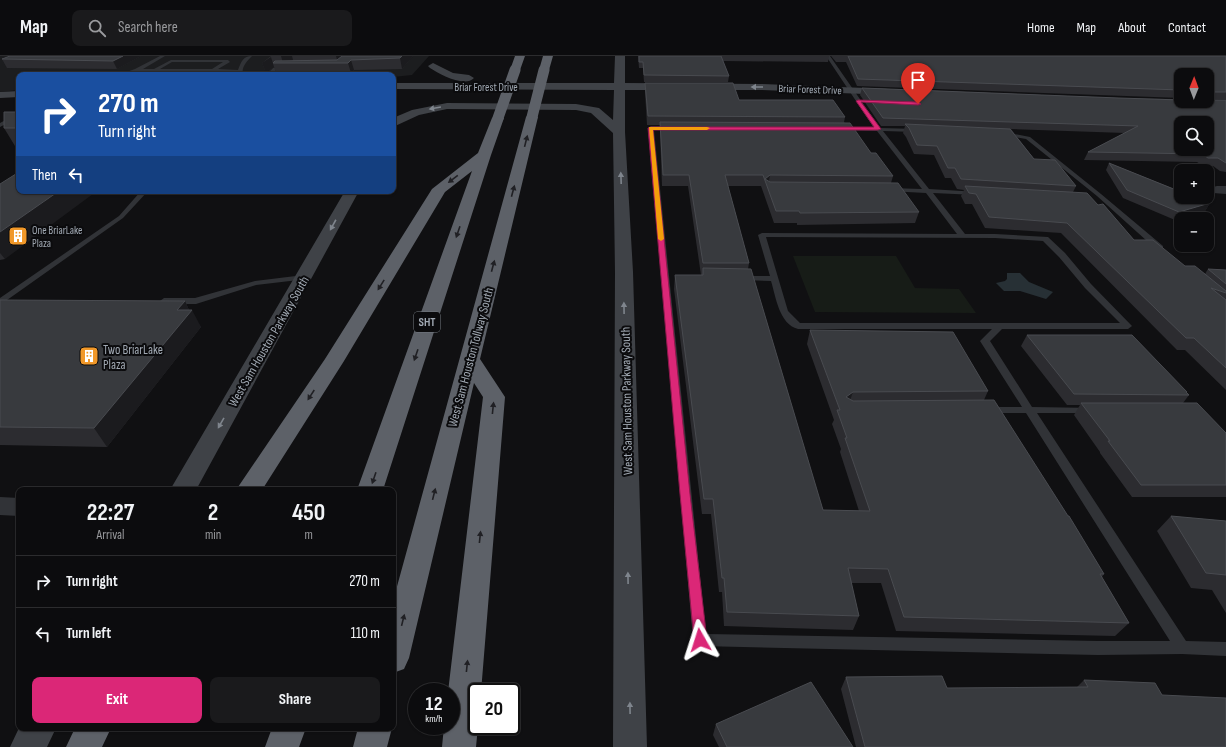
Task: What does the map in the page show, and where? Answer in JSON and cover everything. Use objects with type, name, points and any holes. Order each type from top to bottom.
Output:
[{"type":"highway","name":"SHT","points":[[371,487],[484,155],[520,56]]},
{"type":"highway","name":"West Sam Houston Tollway South","points":[[396,646],[548,56]]},
{"type":"highway","points":[[251,487],[334,361],[440,189],[484,155]]},
{"type":"highway","points":[[458,747],[494,397],[469,358]]},
{"type":"highway","points":[[83,747],[92,731]]},
{"type":"highway","points":[[282,747],[288,731]]},
{"type":"highway","points":[[370,747],[374,731]]},
{"type":"main road","points":[[396,115],[415,86],[442,56]]},
{"type":"main road","name":"West Sam Houston Parkway South","points":[[620,56],[620,87],[623,100],[619,132],[624,272],[630,747]]},
{"type":"main road","points":[[433,66],[450,76],[476,79],[587,79],[621,71]]},
{"type":"main road","name":"Briar Forest Drive","points":[[396,86],[762,87],[852,90],[898,98],[858,101],[826,101]]},
{"type":"main road","points":[[0,95],[16,94]]},
{"type":"main road","name":"Briar Forest Drive","points":[[430,98],[623,100]]},
{"type":"main road","points":[[0,104],[16,103]]},
{"type":"main road","points":[[396,122],[416,112],[446,106],[576,107],[595,110],[619,132]]},
{"type":"main road","name":"West Sam Houston Parkway South","points":[[185,487],[350,194]]},
{"type":"main road","points":[[27,747],[37,731]]},
{"type":"street","points":[[0,506],[16,507]]},
{"type":"lane","points":[[130,72],[163,56]]},
{"type":"lane","points":[[240,72],[244,61],[250,56]]},
{"type":"lane","points":[[828,56],[878,129],[963,236]]},
{"type":"lane","points":[[155,70],[171,61],[228,61],[213,70]]},
{"type":"lane","points":[[272,72],[275,69],[293,66]]},
{"type":"lane","points":[[137,70],[213,70],[231,72]]},
{"type":"lane","points":[[6,115],[16,115]]},
{"type":"lane","points":[[2,124],[16,117]]},
{"type":"lane","points":[[2,124],[16,122]]},
{"type":"lane","points":[[682,128],[651,128],[669,278],[700,640],[1098,648],[1182,646],[1226,649]]},
{"type":"lane","points":[[831,129],[926,130]]},
{"type":"lane","points":[[997,133],[1028,138],[1107,201],[1168,255]]},
{"type":"lane","points":[[886,190],[986,193]]},
{"type":"lane","points":[[0,302],[121,217],[142,194]]},
{"type":"lane","points":[[1091,200],[1107,201]]},
{"type":"lane","points":[[762,235],[963,236],[1045,239],[1128,326],[798,326],[790,320],[784,311],[775,279],[762,235]]},
{"type":"lane","points":[[157,301],[196,301],[255,283],[304,277]]},
{"type":"lane","points":[[735,278],[775,279]]},
{"type":"lane","points":[[0,302],[16,303]]},
{"type":"lane","points":[[1000,326],[985,342],[1182,646]]},
{"type":"lane","points":[[974,410],[1101,410]]},
{"type":"shaded area","points":[[0,56],[429,56],[412,75],[396,77],[396,72],[16,72],[16,90],[0,92]]},
{"type":"shaded area","points":[[793,256],[896,256],[915,288],[959,289],[976,313],[815,312]]},
{"type":"shaded area","points":[[1007,273],[1020,273],[1029,282],[1053,292],[1046,299],[1020,291],[1004,291],[996,283],[1005,281],[1007,279]]},
{"type":"building","points":[[10,56],[123,56],[113,61],[2,59]]},
{"type":"building","points":[[342,56],[402,56],[400,58],[351,60],[348,63],[273,63],[275,61],[337,60]]},
{"type":"building","points":[[639,56],[721,56],[729,76],[644,75],[643,62],[639,62]]},
{"type":"building","points":[[848,56],[1226,56],[1226,92],[1214,92],[1214,68],[1174,68],[1174,90],[858,79]]},
{"type":"building","points":[[645,83],[733,83],[739,100],[833,100],[845,117],[648,116]]},
{"type":"building","points":[[862,88],[1174,100],[1174,108],[1214,108],[1214,100],[1226,100],[1226,163],[1218,158],[1208,158],[1205,156],[1214,156],[1214,116],[1174,116],[1174,154],[1088,152],[1138,126],[883,118]]},
{"type":"building","points":[[4,112],[16,112],[16,128],[4,128]]},
{"type":"building","points":[[660,122],[850,123],[871,153],[876,153],[893,176],[770,175],[765,179],[770,182],[898,183],[919,212],[800,213],[799,211],[776,211],[763,175],[725,175],[749,263],[703,263],[689,175],[663,175]]},
{"type":"building","points":[[905,124],[1010,129],[1034,159],[1055,160],[1076,186],[961,179],[955,168],[948,168],[937,146],[917,145],[909,128]]},
{"type":"building","points":[[1109,163],[1174,189],[1174,204],[1207,204],[1179,212],[1127,190]]},
{"type":"building","points":[[16,174],[16,194],[55,194],[0,232],[0,184]]},
{"type":"building","points":[[965,186],[1087,193],[1098,205],[1103,204],[1134,240],[1153,240],[1185,266],[1195,266],[1226,291],[1226,293],[1211,288],[1226,300],[1226,368],[1194,338],[1186,338],[1067,223],[989,217],[976,194],[969,193]]},
{"type":"building","points":[[703,268],[751,269],[823,510],[870,511],[845,438],[847,438],[837,410],[840,410],[810,330],[953,332],[988,391],[853,392],[846,397],[853,401],[994,400],[1069,516],[1104,574],[1100,574],[1129,623],[904,617],[888,569],[848,568],[859,616],[727,612],[724,578],[722,578],[713,499],[704,499],[675,275],[703,275]]},
{"type":"building","points":[[1208,269],[1226,270],[1226,284]]},
{"type":"building","name":"Two BriarLake Plaza","points":[[0,300],[185,301],[177,310],[192,310],[94,428],[0,427]]},
{"type":"building","points":[[1027,335],[1132,335],[1189,395],[1074,394]]},
{"type":"building","points":[[1081,403],[1197,403],[1226,433],[1226,485],[1141,485]]},
{"type":"building","points":[[1171,516],[1226,521],[1226,575],[1206,573]]},
{"type":"building","points":[[942,676],[947,688],[1088,687],[1084,680],[1155,683],[1162,695],[1226,698],[1226,747],[865,747],[846,677]]},
{"type":"building","points":[[811,682],[853,747],[727,747],[716,724]]},
{"type":"slow traffic","points":[[661,239],[651,128],[707,128]]},
{"type":"place","name":"One BriarLake Plaza","points":[[18,236]]},
{"type":"place","name":"Two BriarLake Plaza","points":[[89,356]]},
{"type":"route","points":[[700,640],[651,128],[878,129],[858,101],[918,104]]}]
